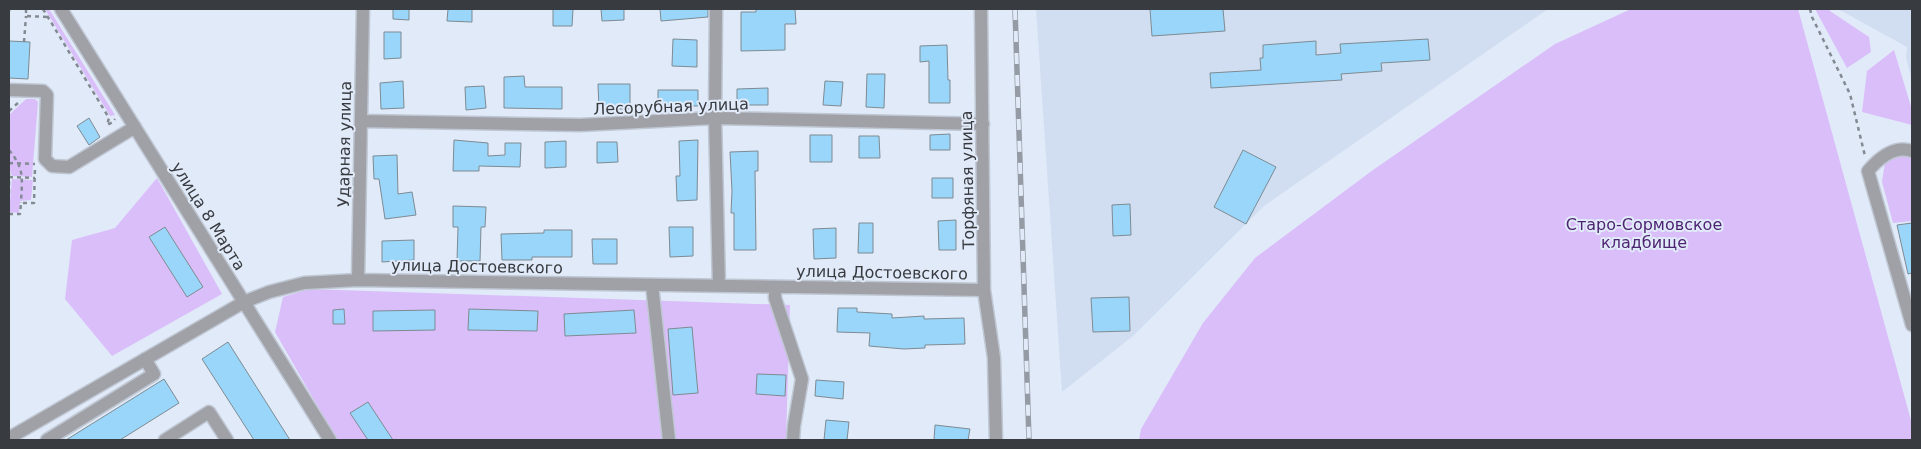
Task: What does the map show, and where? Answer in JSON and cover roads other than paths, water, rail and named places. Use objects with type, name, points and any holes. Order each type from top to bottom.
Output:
[{"type":"street","name":"улица 8 Марта","points":[[61,9],[330,440]]},
{"type":"street","name":"Ударная улица","points":[[358,280],[363,9]]},
{"type":"street","points":[[716,9],[715,118],[719,286]]},
{"type":"street","name":"Торфяная улица","points":[[980,9],[984,290],[994,358],[996,440]]},
{"type":"street","points":[[9,90],[43,91],[47,95],[45,159],[52,166],[69,167],[135,127]]},
{"type":"street","name":"Лесорубная улица","points":[[361,121],[580,125],[715,118],[983,124]]},
{"type":"street","points":[[1912,151],[1906,149],[1891,152],[1878,159],[1868,170],[1912,325]]},
{"type":"street","name":"улица Достоевского","points":[[14,437],[244,302],[269,292],[304,282],[358,280],[984,290]]},
{"type":"street","points":[[652,285],[669,440]]},
{"type":"street","points":[[776,287],[775,298],[802,379],[793,440]]},
{"type":"street","points":[[47,440],[154,374],[145,359]]},
{"type":"street","points":[[165,440],[209,412],[227,440]]},
{"type":"railway","points":[[1015,9],[1029,440]]},
{"type":"park label","name":"Старо-Сормовское кладбище","points":[[1644,233]]}]
